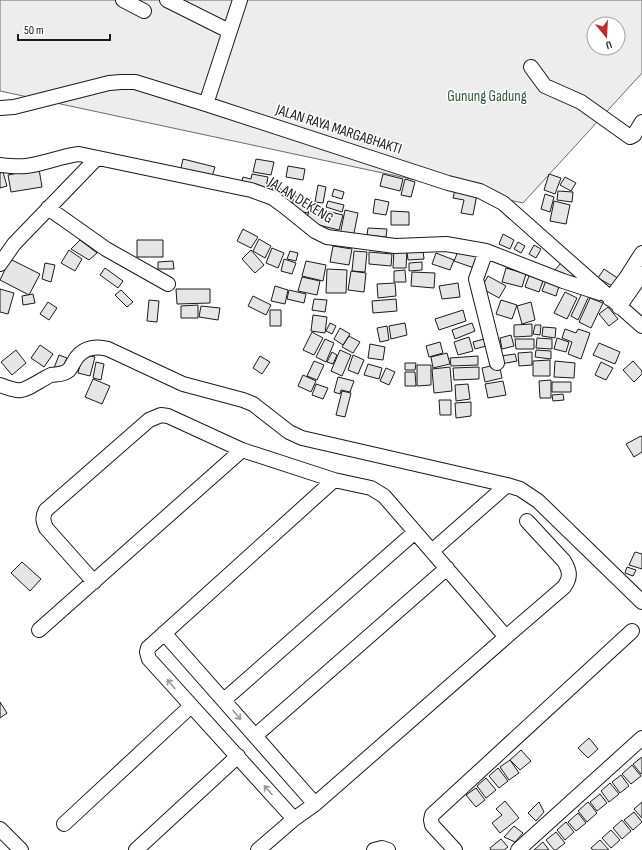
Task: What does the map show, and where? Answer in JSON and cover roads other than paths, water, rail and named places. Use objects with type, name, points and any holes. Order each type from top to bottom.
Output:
[{"type":"street","points":[[123,0],[144,11]]},
{"type":"street","points":[[167,0],[229,32]]},
{"type":"street","points":[[206,104],[240,0]]},
{"type":"street","points":[[531,67],[545,86],[581,102],[630,137],[634,136],[642,122]]},
{"type":"street","name":"JALAN RAYA MARGABHAKTI","points":[[0,108],[109,83],[135,82],[448,183],[480,191],[503,203],[615,304],[642,326]]},
{"type":"street","name":"JALAN DEKENG","points":[[0,165],[18,167],[27,166],[74,155],[97,158],[257,192],[273,198],[315,231],[328,237],[395,246],[446,244],[486,251],[563,281],[615,304]]},
{"type":"street","points":[[0,264],[14,244],[97,158]]},
{"type":"street","points":[[48,208],[106,249],[168,284]]},
{"type":"street","points":[[486,251],[476,279],[496,363]]},
{"type":"street","points":[[615,304],[626,278],[642,253]]},
{"type":"street","points":[[615,304],[642,274]]},
{"type":"street","points":[[0,385],[17,391],[24,390],[50,376],[59,375],[67,371],[82,352],[99,346],[108,349],[183,384],[253,404],[289,432],[302,438],[520,489],[538,501],[642,602]]},
{"type":"street","points":[[94,582],[46,528],[43,522],[43,516],[46,510],[149,420],[162,415],[168,416],[242,450],[334,480],[370,488],[378,492],[384,496],[506,637]]},
{"type":"street","points":[[39,630],[242,450]]},
{"type":"street","points":[[294,819],[191,706],[147,655],[148,648],[164,633],[334,480]]},
{"type":"street","points":[[432,551],[507,485]]},
{"type":"street","points":[[258,850],[294,819],[315,804],[564,587],[569,580],[570,573],[568,567],[527,521]]},
{"type":"street","points":[[224,700],[415,532]]},
{"type":"street","points":[[255,736],[447,568]]},
{"type":"street","points":[[455,850],[432,825],[430,820],[432,815],[632,631]]},
{"type":"street","points":[[164,633],[315,804]]},
{"type":"street","points":[[64,824],[191,706]]},
{"type":"street","points":[[518,850],[642,738]]},
{"type":"street","points":[[136,850],[238,756]]},
{"type":"street","points":[[0,829],[21,850]]},
{"type":"street","points":[[374,850],[382,848],[388,850]]},
{"type":"park label","name":"Gunung Gadung","points":[[487,96]]}]
